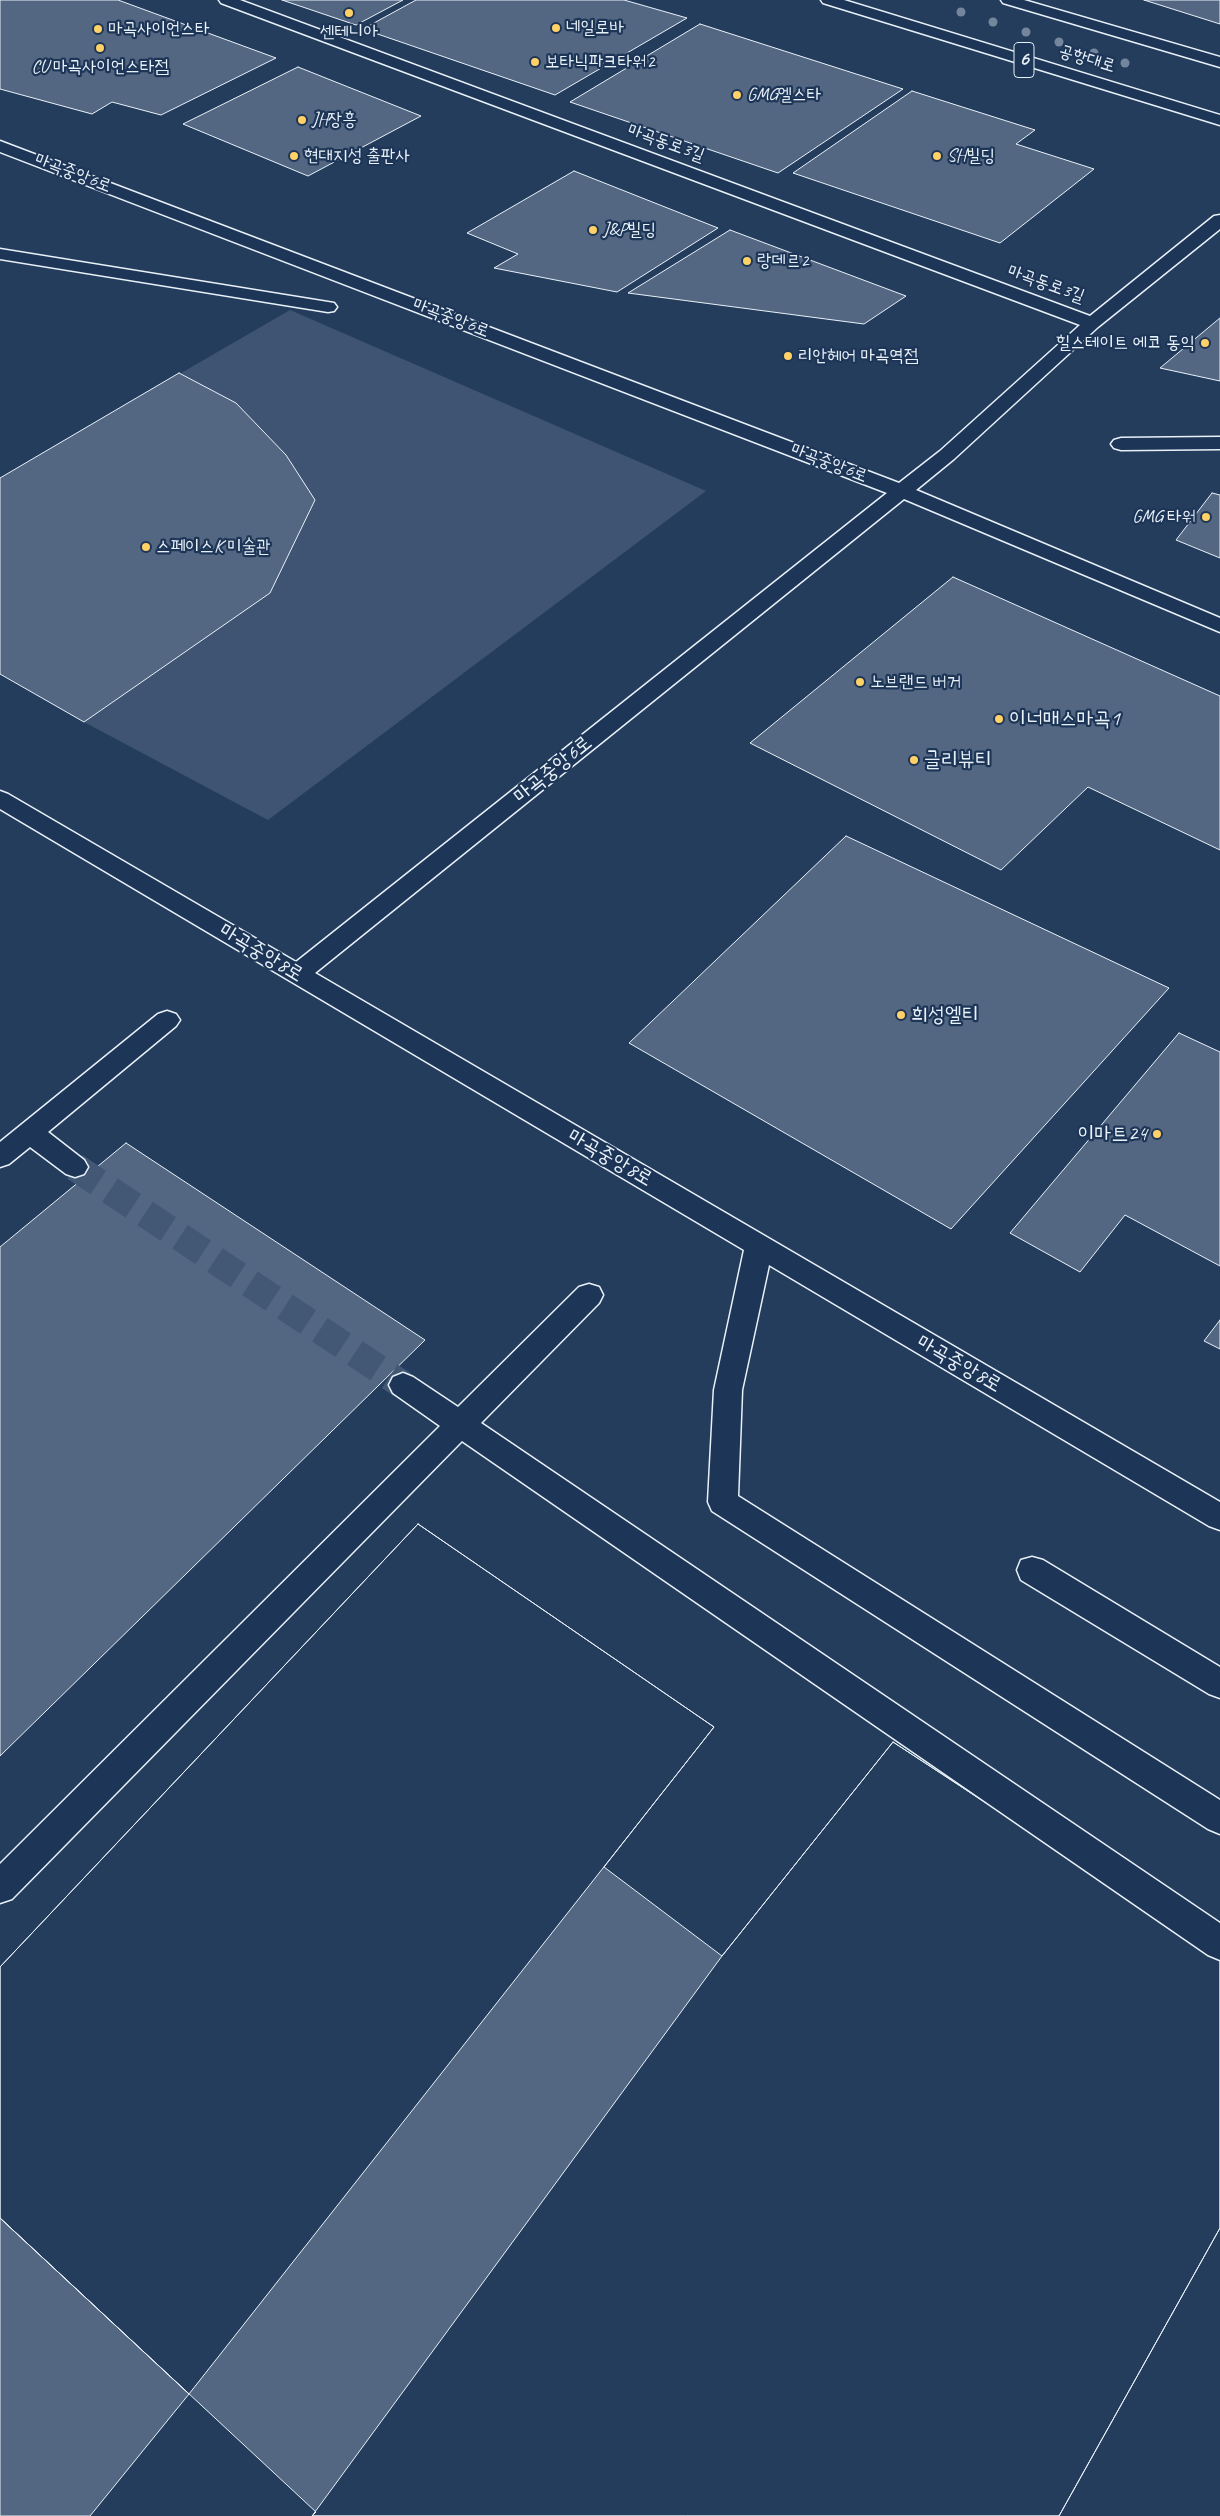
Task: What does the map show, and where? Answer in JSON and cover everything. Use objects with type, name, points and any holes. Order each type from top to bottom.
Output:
[{"type":"street","name":"마곡동로3길","points":[[226,0],[1092,322]]},
{"type":"street","name":"공항대로","points":[[828,0],[1220,120]]},
{"type":"street","name":"공항대로","points":[[1008,0],[1220,62]]},
{"type":"street","name":"마곡중앙6로","points":[[0,146],[901,491],[1220,626]]},
{"type":"street","name":"마곡중앙6로","points":[[297,974],[947,456],[1092,322],[1220,220]]},
{"type":"street","points":[[0,254],[328,307]]},
{"type":"street","points":[[1121,444],[1220,443]]},
{"type":"street","name":"마곡중앙8로","points":[[0,799],[1220,1517]]},
{"type":"street","points":[[0,1157],[167,1020]]},
{"type":"street","points":[[30,1132],[75,1167]]},
{"type":"street","points":[[759,1246],[728,1390],[723,1502],[1220,1818]]},
{"type":"street","points":[[0,1886],[589,1295]]},
{"type":"street","points":[[403,1385],[1220,1943]]},
{"type":"street","points":[[1032,1570],[1220,1684]]},
{"type":"shaded area","points":[[290,310],[706,491],[268,820],[84,722],[0,478]]},
{"type":"building","name":"마곡사이언스타","points":[[0,0],[118,0],[276,58],[161,115],[112,102],[92,114],[0,89]]},
{"type":"building","name":"센테니아","points":[[282,0],[403,0],[356,25]]},
{"type":"building","name":"보타닉파크타워2","points":[[416,0],[624,0],[687,18],[555,95],[363,29]]},
{"type":"building","points":[[1144,0],[1220,0],[1220,24]]},
{"type":"building","name":"GMG엘스타","points":[[700,24],[903,89],[778,173],[570,102]]},
{"type":"building","name":"JH장흥","points":[[298,67],[421,116],[308,176],[183,124]]},
{"type":"building","name":"SH빌딩","points":[[912,91],[1035,130],[1016,144],[1094,169],[1000,243],[793,173]]},
{"type":"building","name":"J&P빌딩","points":[[574,171],[718,228],[617,292],[494,268],[518,254],[467,233]]},
{"type":"building","name":"랑데르2","points":[[730,230],[906,296],[864,324],[628,293]]},
{"type":"building","name":"힐스테이트 에코 동익","points":[[1220,318],[1220,381],[1160,368]]},
{"type":"building","name":"스페이스K 미술관","points":[[179,373],[236,403],[286,455],[315,500],[270,593],[84,722],[0,674],[0,478]]},
{"type":"building","name":"GMG 타워","points":[[1212,493],[1220,495],[1220,558],[1176,540]]},
{"type":"building","name":"이너매스마곡1","points":[[953,577],[1220,696],[1220,850],[1088,787],[1001,870],[750,743]]},
{"type":"building","name":"희성엘티","points":[[846,836],[1169,988],[951,1229],[629,1043]]},
{"type":"building","name":"이마트24","points":[[1179,1033],[1220,1052],[1220,1266],[1125,1215],[1080,1272],[1010,1233]]},
{"type":"building","points":[[126,1143],[425,1340],[0,1756],[0,1247]]},
{"type":"building","points":[[1220,1320],[1220,1349],[1204,1341]]},
{"type":"building","points":[[418,1524],[714,1727],[189,2394],[0,2218],[0,1967]]},
{"type":"building","points":[[418,1524],[714,1727],[604,1867],[722,1956],[893,1742],[1220,1956],[1220,2228],[1059,2516],[312,2516],[316,2512],[0,2218],[0,1967]]},
{"type":"building","points":[[893,1742],[1220,1956],[1220,2228],[1059,2516],[312,2516],[722,1956]]},
{"type":"building","points":[[0,2218],[189,2394],[90,2516],[0,2516]]},
{"type":"tunnel","points":[[75,1167],[403,1385]]},
{"type":"place","name":"센테니아","points":[[349,13]]},
{"type":"place","name":"네일로바","points":[[556,28]]},
{"type":"place","name":"마곡사이언스타","points":[[98,29]]},
{"type":"place","name":"CU 마곡사이언스타점","points":[[100,48]]},
{"type":"place","name":"보타닉파크타워2","points":[[535,62]]},
{"type":"place","name":"GMG엘스타","points":[[737,95]]},
{"type":"place","name":"JH장흥","points":[[302,120]]},
{"type":"place","name":"현대지성 출판사","points":[[294,156]]},
{"type":"place","name":"SH빌딩","points":[[937,156]]},
{"type":"place","name":"J&P빌딩","points":[[593,230]]},
{"type":"place","name":"랑데르2","points":[[747,261]]},
{"type":"place","name":"힐스테이트 에코 동익","points":[[1205,343]]},
{"type":"place","name":"리안헤어 마곡역점","points":[[788,356]]},
{"type":"place","name":"GMG 타워","points":[[1206,517]]},
{"type":"place","name":"스페이스K 미술관","points":[[146,547]]},
{"type":"place","name":"노브랜드 버거","points":[[860,682]]},
{"type":"place","name":"이너매스마곡1","points":[[999,719]]},
{"type":"place","name":"글리뷰티","points":[[914,760]]},
{"type":"place","name":"희성엘티","points":[[901,1015]]},
{"type":"place","name":"이마트24","points":[[1157,1134]]}]
